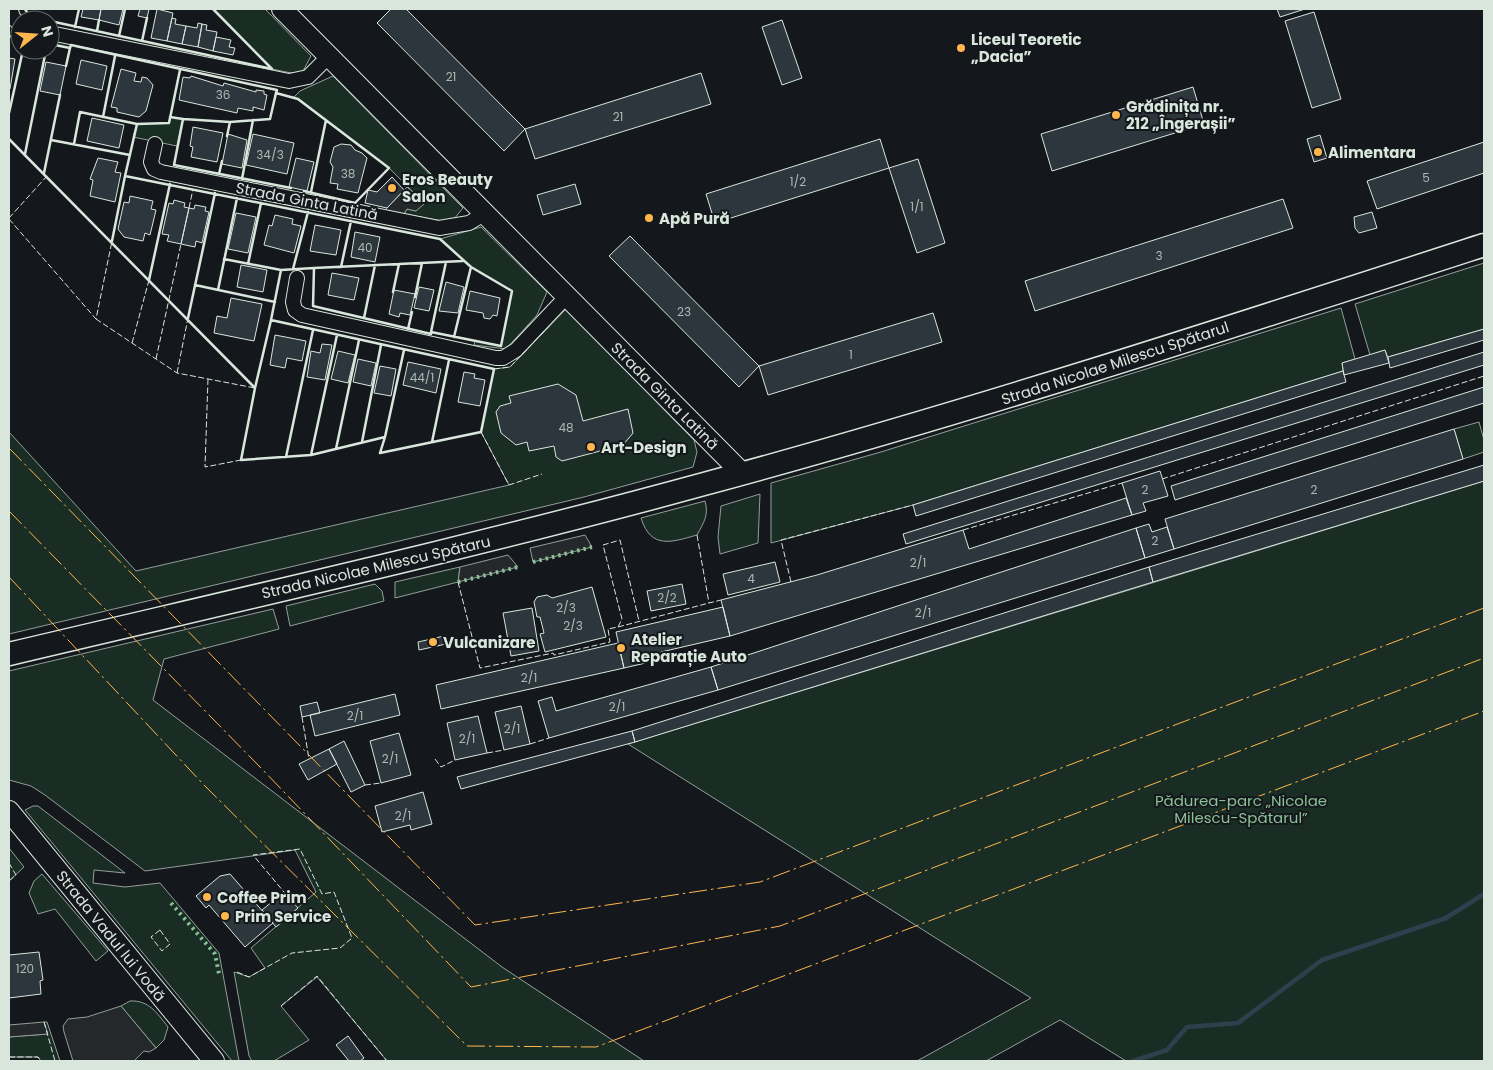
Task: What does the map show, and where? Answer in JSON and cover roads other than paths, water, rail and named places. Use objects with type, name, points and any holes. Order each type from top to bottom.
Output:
[{"type":"main road","name":"Strada Nicolae Milescu Spătarul","points":[[743,474],[1013,396],[1484,245]]},
{"type":"main road","name":"Strada Nicolae Milescu Spătaru","points":[[9,654],[430,554],[743,474]]},
{"type":"street","name":"Strada Ginta Latină","points":[[282,9],[743,474]]},
{"type":"street","points":[[60,35],[289,81],[308,77],[329,56]]},
{"type":"street","name":"Strada Ginta Latină","points":[[155,144],[151,162],[154,169],[161,172],[439,228],[469,223],[484,214]]},
{"type":"street","points":[[298,278],[293,302],[295,310],[302,315],[496,358],[503,358],[516,350],[566,297]]},
{"type":"street","name":"Strada Vadul lui Vodă","points":[[9,811],[214,1061]]},
{"type":"waterway","points":[[1133,1061],[1167,1050],[1187,1027],[1238,1023],[1322,960],[1446,918],[1484,894]]},
{"type":"place","name":"Liceul Teoretic „Dacia”","points":[[961,48]]},
{"type":"place","name":"Grădinița nr. 212 „Îngerașii”","points":[[1116,115]]},
{"type":"place","name":"Alimentara","points":[[1318,152]]},
{"type":"place","name":"Eros Beauty Salon","points":[[392,188]]},
{"type":"place","name":"Apă Pură","points":[[649,218]]},
{"type":"place","name":"Art-Design","points":[[591,447]]},
{"type":"place","name":"Vulcanizare","points":[[433,642]]},
{"type":"place","name":"Atelier Reparație Auto","points":[[621,648]]},
{"type":"place","name":"Coffee Prim","points":[[207,897]]},
{"type":"place","name":"Prim Service","points":[[225,916]]},
{"type":"park label","name":"Pădurea-parc „Nicolae Milescu-Spătarul”","points":[[1241,808]]}]
